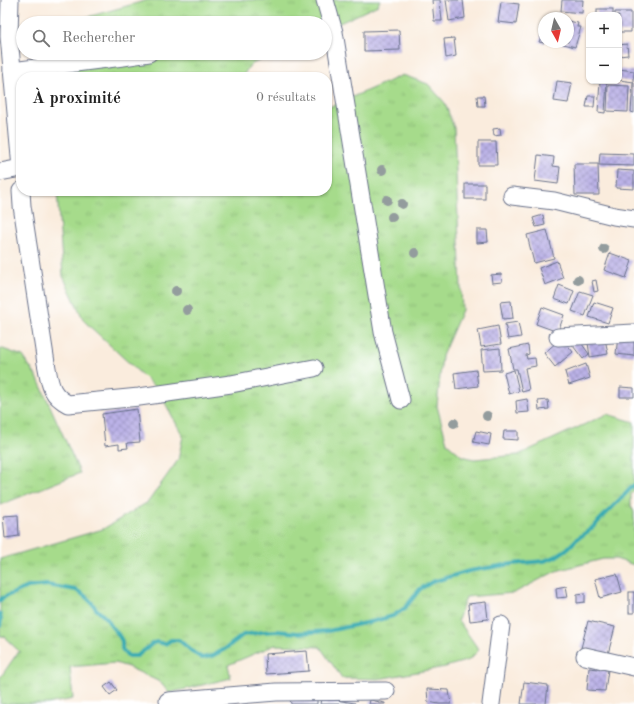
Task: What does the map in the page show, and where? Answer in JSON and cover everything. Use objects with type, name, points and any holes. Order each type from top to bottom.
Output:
[{"type":"street","points":[[10,0],[9,36],[16,114]]},
{"type":"street","points":[[325,0],[327,16]]},
{"type":"street","points":[[332,44],[383,332],[402,400]]},
{"type":"street","points":[[12,71],[96,60]]},
{"type":"street","points":[[0,172],[16,169]]},
{"type":"street","points":[[21,196],[46,363],[51,386],[55,394],[61,400],[68,404],[139,397],[231,384],[314,368]]},
{"type":"street","points":[[512,196],[554,202],[614,216],[634,219]]},
{"type":"street","points":[[558,337],[634,333]]},
{"type":"street","points":[[491,704],[501,625]]},
{"type":"street","points":[[585,656],[634,667]]},
{"type":"street","points":[[168,701],[261,699],[276,692],[386,691]]},
{"type":"green space","points":[[148,0],[380,0],[378,5],[332,27],[332,16],[91,16]]},
{"type":"green space","points":[[37,60],[261,60],[250,65],[245,72],[38,72]]},
{"type":"green space","points":[[403,75],[428,84],[445,103],[454,128],[462,310],[442,356],[437,406],[447,443],[462,456],[474,459],[518,455],[607,414],[634,422],[634,491],[631,494],[631,506],[634,512],[634,565],[616,559],[603,559],[556,571],[514,593],[466,597],[458,620],[479,650],[469,660],[445,667],[378,679],[342,678],[320,647],[275,645],[228,665],[231,678],[169,693],[160,682],[128,667],[115,663],[70,667],[73,699],[47,704],[0,704],[0,678],[18,652],[20,652],[3,636],[0,636],[0,559],[103,529],[148,502],[178,460],[183,436],[158,390],[84,321],[63,276],[57,196],[332,196],[332,106]]},
{"type":"green space","points":[[0,348],[23,356],[38,379],[80,473],[0,505]]},
{"type":"building","points":[[432,0],[440,0],[442,21],[434,21]]},
{"type":"building","points":[[446,0],[463,0],[465,18],[449,21]]},
{"type":"building","points":[[562,0],[583,0],[582,13],[561,11]]},
{"type":"building","points":[[501,2],[519,4],[516,24],[498,22]]},
{"type":"building","points":[[597,9],[613,9],[613,12],[597,12]]},
{"type":"building","points":[[622,12],[631,12],[631,32],[622,32]]},
{"type":"building","points":[[574,22],[578,23],[577,27],[581,27],[575,47]]},
{"type":"building","points":[[399,30],[400,50],[364,51],[364,31]]},
{"type":"building","points":[[454,38],[456,56],[446,58],[444,39]]},
{"type":"building","points":[[627,44],[628,55],[622,56],[622,45]]},
{"type":"building","points":[[622,69],[634,71],[634,82],[622,80]]},
{"type":"building","points":[[557,81],[572,83],[568,103],[554,101]]},
{"type":"building","points":[[634,83],[634,113],[631,112]]},
{"type":"building","points":[[600,84],[607,84],[605,113],[598,112]]},
{"type":"building","points":[[608,85],[629,86],[628,112],[607,111]]},
{"type":"building","points":[[477,96],[484,96],[485,106],[478,106]]},
{"type":"building","points":[[588,96],[595,96],[594,107],[586,107]]},
{"type":"building","points":[[500,128],[501,135],[494,136],[493,129]]},
{"type":"building","points":[[478,142],[496,142],[497,165],[478,165]]},
{"type":"building","points":[[600,153],[634,154],[634,166],[599,165]]},
{"type":"building","points":[[538,155],[554,157],[553,166],[560,167],[558,184],[535,181]]},
{"type":"building","points":[[574,164],[598,164],[599,195],[575,195]]},
{"type":"building","points":[[617,170],[634,171],[634,189],[616,188]]},
{"type":"building","points":[[465,184],[485,184],[485,199],[465,199]]},
{"type":"building","points":[[543,215],[545,225],[536,227],[533,218]]},
{"type":"building","points":[[477,230],[487,230],[488,242],[477,243]]},
{"type":"building","points":[[547,230],[554,258],[534,263],[527,235]]},
{"type":"building","points":[[610,253],[632,261],[626,278],[604,270]]},
{"type":"building","points":[[557,261],[563,278],[545,285],[539,268]]},
{"type":"building","points":[[501,274],[502,282],[492,283],[491,275]]},
{"type":"building","points":[[596,280],[598,291],[594,292],[592,281]]},
{"type":"building","points":[[559,285],[574,291],[569,304],[554,299]]},
{"type":"building","points":[[580,291],[593,295],[585,316],[572,311]]},
{"type":"building","points":[[511,301],[513,318],[503,319],[500,302]]},
{"type":"building","points":[[594,302],[613,308],[608,323],[589,317]]},
{"type":"building","points":[[542,307],[564,315],[558,332],[536,324]]},
{"type":"building","points":[[518,322],[521,337],[508,339],[505,324]]},
{"type":"building","points":[[498,326],[501,344],[481,347],[478,330]]},
{"type":"building","points":[[634,332],[634,356],[616,354],[618,336]]},
{"type":"building","points":[[604,333],[608,354],[590,357],[587,336]]},
{"type":"building","points":[[577,337],[589,354],[583,359],[570,342]]},
{"type":"building","points":[[562,338],[573,352],[555,367],[544,353]]},
{"type":"building","points":[[528,345],[529,354],[526,355],[527,359],[535,358],[536,366],[525,368],[529,390],[522,392],[517,369],[513,369],[509,349]]},
{"type":"building","points":[[500,348],[501,370],[483,371],[481,350]]},
{"type":"building","points":[[586,364],[590,378],[569,385],[565,372]]},
{"type":"building","points":[[476,370],[478,386],[456,389],[454,373]]},
{"type":"building","points":[[514,370],[519,391],[509,394],[504,373]]},
{"type":"building","points":[[620,387],[634,388],[634,397],[620,397]]},
{"type":"building","points":[[527,399],[529,412],[517,413],[516,401]]},
{"type":"building","points":[[548,400],[549,409],[539,410],[538,401]]},
{"type":"building","points":[[137,409],[140,442],[127,443],[128,448],[119,449],[119,444],[105,446],[102,414]]},
{"type":"building","points":[[476,431],[491,434],[489,445],[473,442]]},
{"type":"building","points":[[504,431],[518,431],[518,440],[503,439]]},
{"type":"building","points":[[18,515],[19,536],[5,538],[3,516]]},
{"type":"building","points":[[617,574],[622,592],[600,598],[595,579]]},
{"type":"building","points":[[566,586],[568,597],[557,598],[556,588]]},
{"type":"building","points":[[629,592],[634,592],[634,613],[629,613]]},
{"type":"building","points":[[585,593],[585,602],[577,603],[577,594]]},
{"type":"building","points":[[486,602],[488,619],[470,621],[468,604]]},
{"type":"building","points":[[588,621],[615,627],[608,654],[581,648]]},
{"type":"building","points":[[307,651],[309,671],[266,674],[265,654]]},
{"type":"building","points":[[589,668],[608,670],[605,691],[587,690]]},
{"type":"building","points":[[111,682],[117,690],[110,695],[104,687]]},
{"type":"building","points":[[524,682],[548,685],[546,704],[521,704]]},
{"type":"building","points":[[427,689],[449,690],[451,704],[428,702]]},
{"type":"building","points":[[317,697],[317,704],[291,704],[290,699]]},
{"type":"building","points":[[321,698],[355,703],[355,704],[320,704]]},
{"type":"building","points":[[370,700],[385,703],[385,704],[369,704]]},
{"type":"waterway","points":[[0,601],[2,598],[28,587],[47,585],[76,590],[85,596],[107,619],[122,641],[122,649],[128,656],[137,656],[153,643],[157,642],[165,644],[171,640],[179,640],[202,658],[212,656],[225,649],[243,635],[277,631],[298,633],[328,631],[393,616],[405,608],[420,589],[432,582],[469,571],[512,564],[544,561],[555,557],[591,529],[634,485]]},
{"type":"waterway","points":[[0,614],[0,626]]}]
